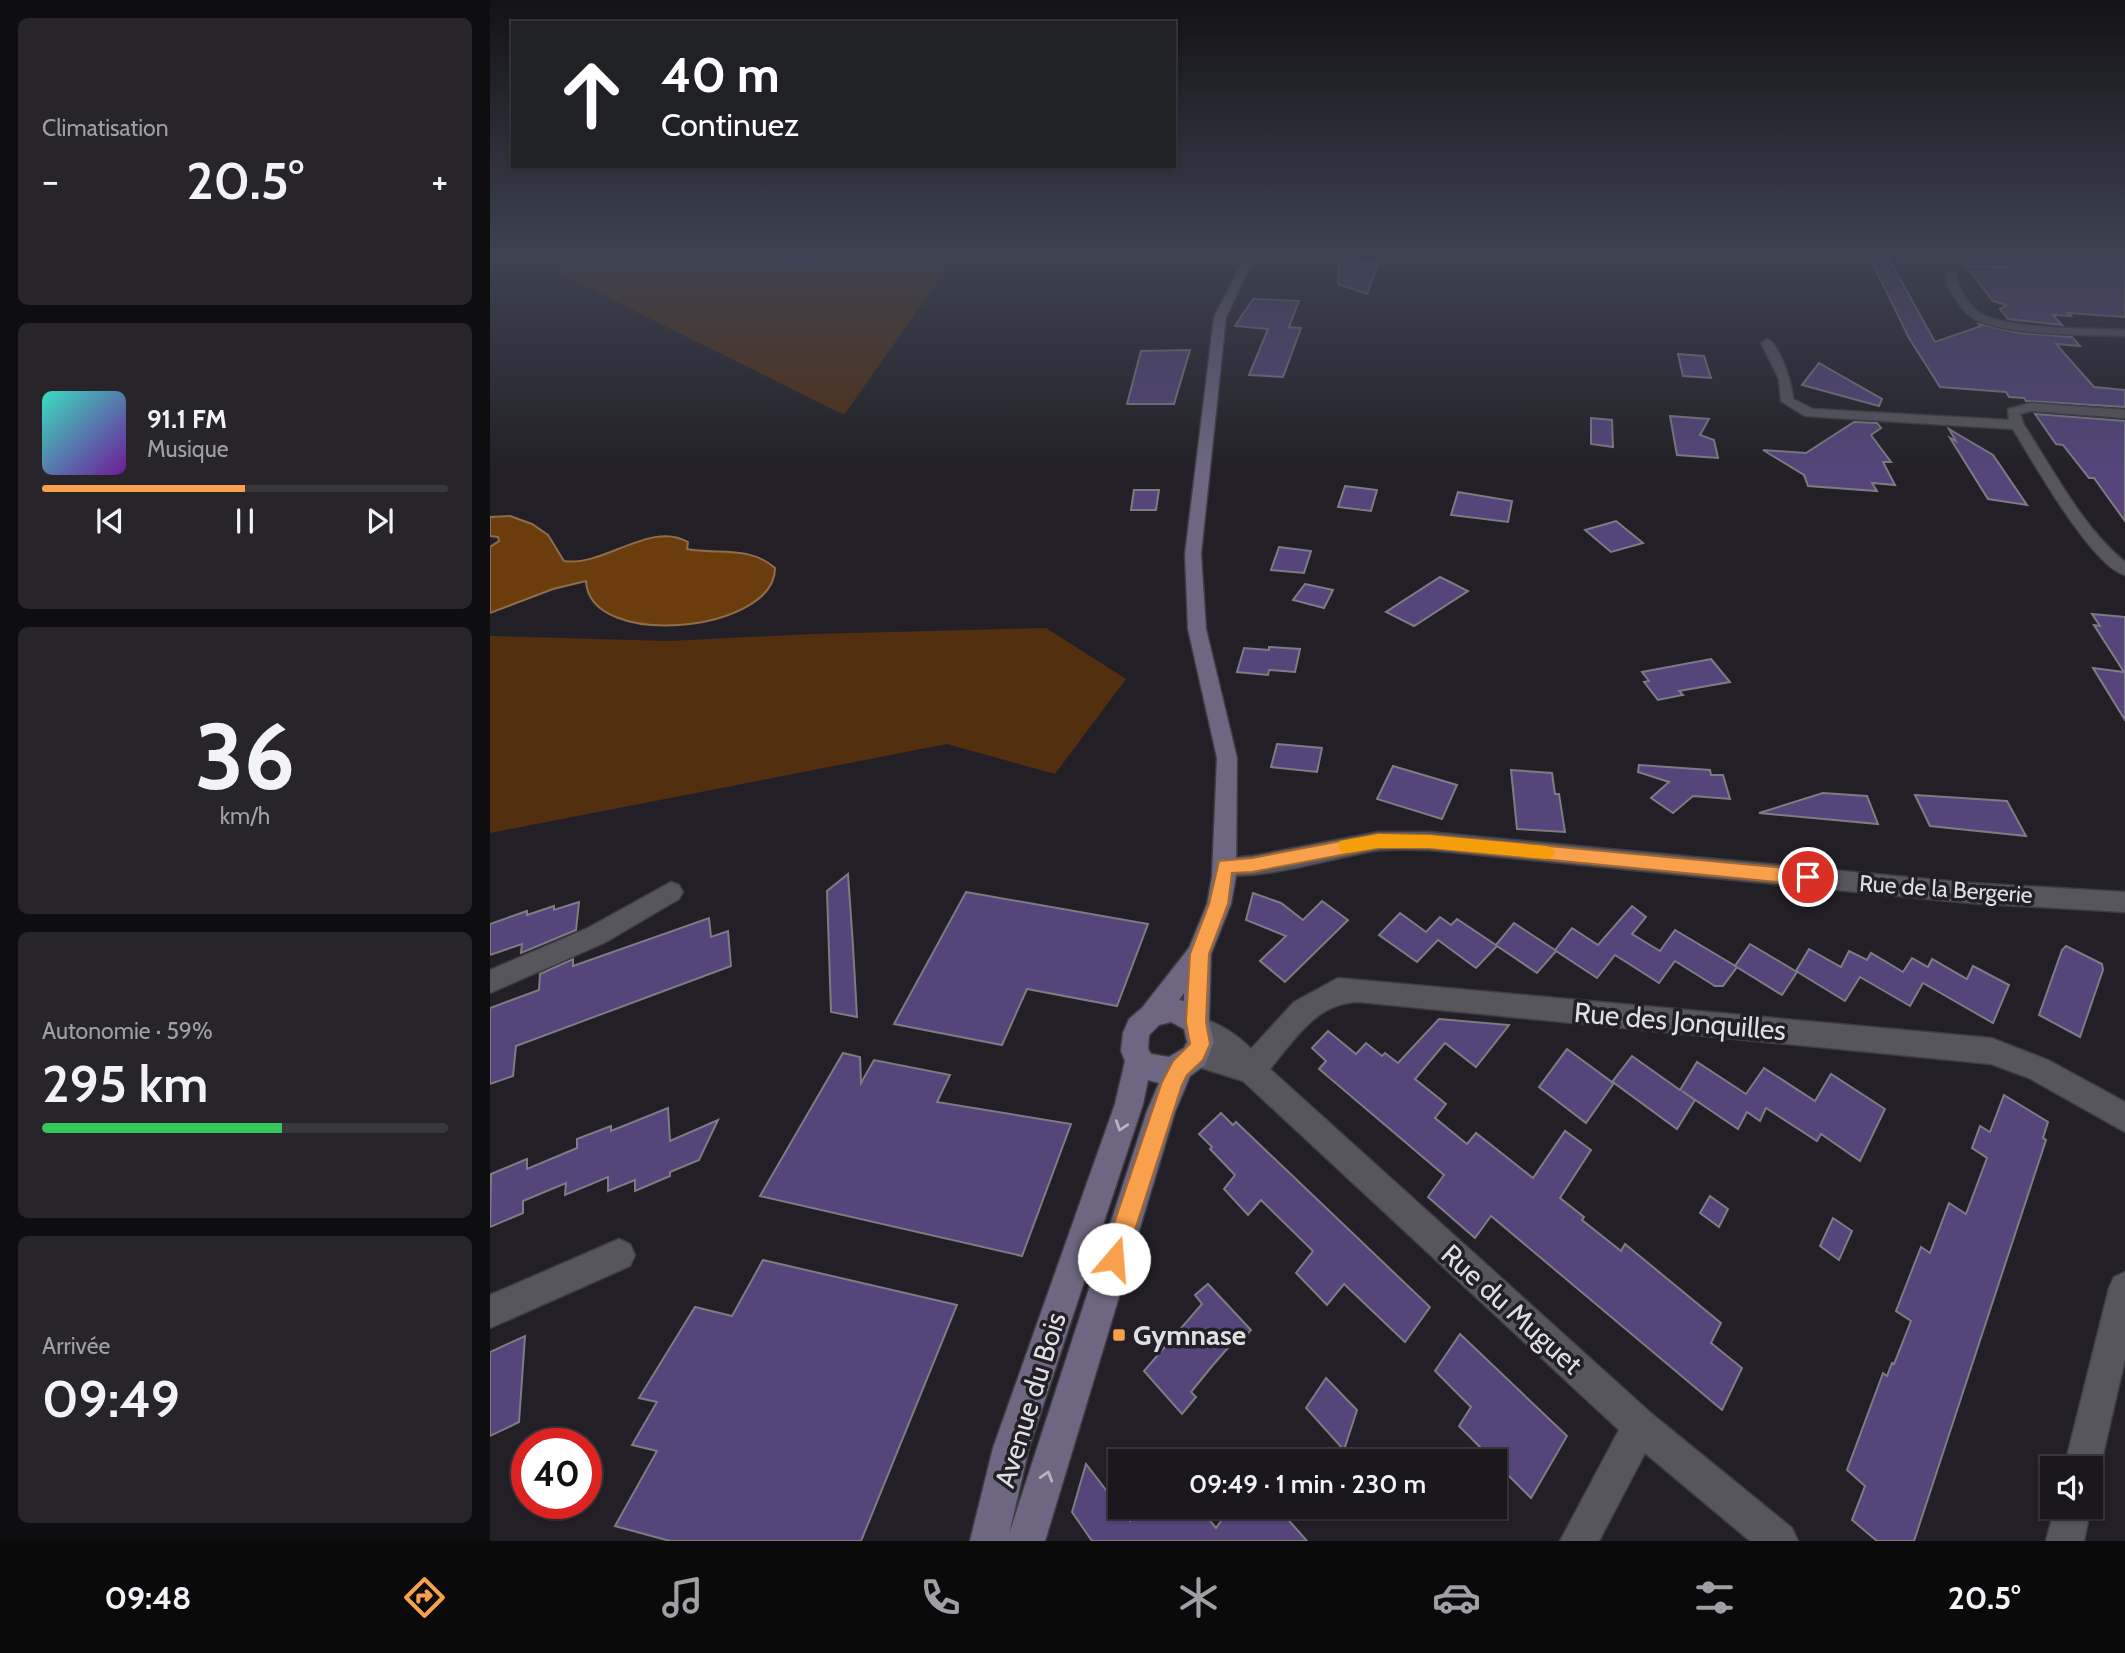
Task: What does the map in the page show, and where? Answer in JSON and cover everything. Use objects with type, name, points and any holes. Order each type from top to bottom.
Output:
[{"type":"street","points":[[1199,954],[1193,1043],[1157,1071],[1147,1067],[1135,1053],[1135,1036],[1199,954],[1219,904],[1225,871],[1227,758],[1197,629],[1192,554],[1219,329]]},
{"type":"street","points":[[2078,329],[2125,332]]},
{"type":"street","points":[[1767,343],[1786,379],[1787,401],[1810,413],[2017,425]]},
{"type":"street","points":[[2125,414],[2031,407],[2013,412],[2017,425],[2088,530],[2125,570]]},
{"type":"street","name":"Rue de la Bergerie","points":[[1225,871],[1378,841],[1429,841],[1970,893],[2125,902]]},
{"type":"street","points":[[490,982],[595,936],[671,891]]},
{"type":"street","name":"Rue des Jonquilles","points":[[1251,1070],[1303,1010],[1339,990],[1359,990],[1991,1051],[2038,1069],[2125,1118]]},
{"type":"street","points":[[1151,1016],[1171,1010],[1181,1012],[1193,1043]]},
{"type":"street","name":"Rue du Muguet","points":[[1193,1043],[1251,1070],[1640,1426],[1779,1541]]},
{"type":"street","name":"Avenue du Bois","points":[[1026,1541],[1161,1111],[1193,1043]]},
{"type":"street","name":"Avenue du Bois","points":[[989,1541],[1011,1448],[1129,1104],[1139,1060]]},
{"type":"street","points":[[490,1312],[619,1255]]},
{"type":"street","points":[[2085,1456],[2123,1309]]},
{"type":"street","points":[[1579,1541],[1640,1426]]},
{"type":"street","points":[[2065,1541],[2070,1519]]},
{"type":"shaded area","points":[[671,329],[904,329],[844,415]]},
{"type":"shaded area","points":[[510,516],[532,524],[548,535],[564,561],[595,557],[643,540],[674,537],[688,542],[687,549],[744,553],[775,568],[767,590],[746,607],[716,619],[682,625],[647,625],[617,618],[595,603],[586,581],[553,589],[490,613],[490,547],[499,541],[498,537],[490,536],[490,517]]},
{"type":"shaded area","points":[[1046,628],[1126,679],[1055,774],[947,744],[490,833],[490,636],[669,641]]},
{"type":"building","points":[[1268,329],[1301,329],[1283,377],[1249,375]]},
{"type":"building","points":[[1905,329],[1928,329],[1935,342],[1973,329],[2001,329],[2072,337],[2080,346],[2056,344],[2094,387],[2125,390],[2125,407],[2026,401],[2024,398],[2009,397],[2006,392],[1940,387]]},
{"type":"building","points":[[1190,350],[1174,404],[1127,404],[1141,351]]},
{"type":"building","points":[[1678,354],[1704,356],[1711,378],[1683,376]]},
{"type":"building","points":[[1819,363],[1882,399],[1879,406],[1802,385]]},
{"type":"building","points":[[2035,414],[2125,421],[2125,521],[2094,478],[2089,478],[2063,445],[2056,444]]},
{"type":"building","points":[[1670,416],[1709,419],[1700,435],[1714,440],[1718,458],[1677,455]]},
{"type":"building","points":[[1591,418],[1612,420],[1613,447],[1591,444]]},
{"type":"building","points":[[1854,422],[1877,423],[1881,428],[1871,435],[1891,462],[1883,462],[1895,485],[1872,483],[1877,491],[1808,486],[1804,475],[1763,450],[1806,453]]},
{"type":"building","points":[[1949,429],[1993,455],[2027,505],[1988,499],[1950,438],[1956,441]]},
{"type":"building","points":[[1345,486],[1377,490],[1371,511],[1338,507]]},
{"type":"building","points":[[1134,490],[1159,490],[1156,510],[1131,510]]},
{"type":"building","points":[[1458,492],[1512,501],[1508,522],[1451,515]]},
{"type":"building","points":[[1616,521],[1643,543],[1611,552],[1585,530]]},
{"type":"building","points":[[1279,547],[1311,551],[1304,573],[1271,570]]},
{"type":"building","points":[[1440,577],[1468,591],[1414,626],[1386,612]]},
{"type":"building","points":[[1305,584],[1333,590],[1324,608],[1293,600]]},
{"type":"building","points":[[2092,614],[2125,617],[2125,720],[2093,668],[2124,672],[2094,625],[2100,626]]},
{"type":"building","points":[[1269,647],[1300,649],[1295,672],[1269,670],[1268,675],[1237,672],[1244,648],[1269,650]]},
{"type":"building","points":[[1711,659],[1730,682],[1679,691],[1683,695],[1658,700],[1644,682],[1649,681],[1642,672]]},
{"type":"building","points":[[1277,744],[1322,748],[1317,772],[1271,767]]},
{"type":"building","points":[[1639,765],[1710,770],[1711,775],[1723,775],[1730,799],[1693,796],[1673,813],[1651,798],[1669,782],[1638,772]]},
{"type":"building","points":[[1393,766],[1457,785],[1442,819],[1377,799]]},
{"type":"building","points":[[1511,770],[1552,773],[1555,794],[1559,794],[1565,832],[1517,829]]},
{"type":"building","points":[[1823,793],[1867,796],[1878,824],[1759,813]]},
{"type":"building","points":[[1915,795],[2007,801],[2026,836],[1930,826]]},
{"type":"building","points":[[848,874],[857,1017],[831,1012],[827,891]]},
{"type":"building","points":[[966,892],[1148,924],[1117,1006],[1027,989],[1002,1045],[894,1024]]},
{"type":"building","points":[[1253,893],[1281,903],[1303,920],[1322,901],[1348,920],[1285,982],[1260,961],[1286,936],[1246,920]]},
{"type":"building","points":[[579,902],[576,930],[521,953],[522,944],[490,955],[490,924],[527,911],[527,915],[554,906],[554,910]]},
{"type":"building","points":[[1632,906],[1646,917],[1632,934],[1660,951],[1675,930],[1737,967],[1723,986],[1715,986],[1675,961],[1659,983],[1615,955],[1597,978],[1556,951],[1537,973],[1497,946],[1476,968],[1438,940],[1417,962],[1379,935],[1400,913],[1426,932],[1440,917],[1451,925],[1457,919],[1496,945],[1514,923],[1555,950],[1572,928],[1598,945]]},
{"type":"building","points":[[709,918],[711,937],[728,931],[731,966],[516,1046],[513,1076],[490,1084],[490,1008],[539,990],[540,974],[573,959],[573,966]]},
{"type":"building","points":[[1750,944],[1797,972],[1782,995],[1735,966]]},
{"type":"building","points":[[2066,946],[2102,964],[2103,970],[2080,1037],[2039,1015],[2062,950]]},
{"type":"building","points":[[1809,949],[1841,967],[1849,951],[1867,960],[1871,953],[1903,972],[1912,958],[1928,967],[1932,959],[1967,979],[1973,966],[2009,985],[1993,1023],[1923,983],[1910,1006],[1860,977],[1845,1001],[1796,971]]},
{"type":"building","points":[[1439,1019],[1509,1025],[1476,1067],[1445,1043],[1415,1079],[1446,1104],[1435,1118],[1467,1144],[1476,1133],[1533,1178],[1565,1131],[1591,1150],[1560,1198],[1584,1217],[1582,1220],[1621,1251],[1625,1244],[1721,1323],[1711,1343],[1742,1368],[1722,1410],[1491,1216],[1475,1238],[1428,1197],[1444,1175],[1319,1069],[1326,1061],[1312,1048],[1328,1031],[1356,1054],[1366,1043],[1382,1056],[1385,1053],[1398,1063]]},
{"type":"building","points":[[1567,1049],[1612,1082],[1632,1056],[1680,1090],[1697,1062],[1746,1094],[1764,1068],[1815,1101],[1831,1074],[1885,1109],[1860,1161],[1821,1134],[1817,1141],[1766,1108],[1760,1121],[1747,1112],[1738,1129],[1682,1091],[1695,1100],[1677,1129],[1614,1083],[1586,1123],[1539,1087]]},
{"type":"building","points":[[843,1053],[860,1057],[861,1083],[874,1060],[950,1075],[937,1102],[1071,1124],[1022,1256],[760,1196]]},
{"type":"building","points":[[2004,1095],[2048,1122],[2043,1138],[2046,1140],[1914,1541],[1877,1541],[1852,1520],[1865,1486],[1847,1470],[1883,1373],[1887,1376],[1892,1363],[1894,1364],[1911,1321],[1896,1311],[1921,1247],[1930,1253],[1949,1203],[1966,1214],[1987,1158],[1972,1148],[1980,1126],[1990,1132]]},
{"type":"building","points":[[668,1108],[670,1141],[718,1120],[699,1160],[635,1191],[635,1180],[608,1191],[608,1177],[565,1195],[566,1183],[523,1201],[523,1213],[490,1227],[491,1174],[527,1159],[527,1169],[577,1148],[577,1139],[611,1126],[611,1131]]},
{"type":"building","points":[[1221,1113],[1233,1125],[1236,1122],[1430,1307],[1405,1342],[1344,1284],[1327,1305],[1296,1273],[1313,1251],[1261,1200],[1248,1215],[1224,1189],[1235,1175],[1199,1134]]},
{"type":"building","points":[[1710,1196],[1728,1209],[1719,1227],[1700,1213]]},
{"type":"building","points":[[1833,1218],[1852,1231],[1839,1260],[1820,1246]]},
{"type":"building","points":[[763,1260],[957,1305],[861,1541],[670,1541],[615,1526],[657,1451],[632,1445],[657,1402],[639,1398],[695,1307],[732,1316]]},
{"type":"building","points":[[1208,1284],[1251,1330],[1238,1345],[1234,1341],[1213,1365],[1191,1392],[1196,1397],[1182,1414],[1144,1371],[1202,1304],[1195,1295]]},
{"type":"building","points":[[1460,1334],[1567,1436],[1531,1498],[1507,1474],[1507,1449],[1482,1449],[1459,1426],[1471,1407],[1435,1371]]},
{"type":"building","points":[[525,1336],[519,1422],[490,1436],[490,1352]]},
{"type":"building","points":[[1326,1378],[1357,1410],[1344,1449],[1343,1449],[1306,1408]]},
{"type":"building","points":[[1086,1464],[1108,1492],[1108,1519],[1209,1519],[1216,1528],[1222,1519],[1288,1519],[1307,1541],[1092,1541],[1072,1512]]},
{"type":"slow traffic","points":[[1347,846],[1378,841],[1429,841],[1546,853]]},
{"type":"place","name":"Gymnase","points":[[1119,1335]]},
{"type":"route","points":[[1114,1259],[1172,1082],[1180,1068],[1196,1054],[1200,1044],[1196,1022],[1199,954],[1219,904],[1225,866],[1252,865],[1378,841],[1429,841],[1808,877]]}]
